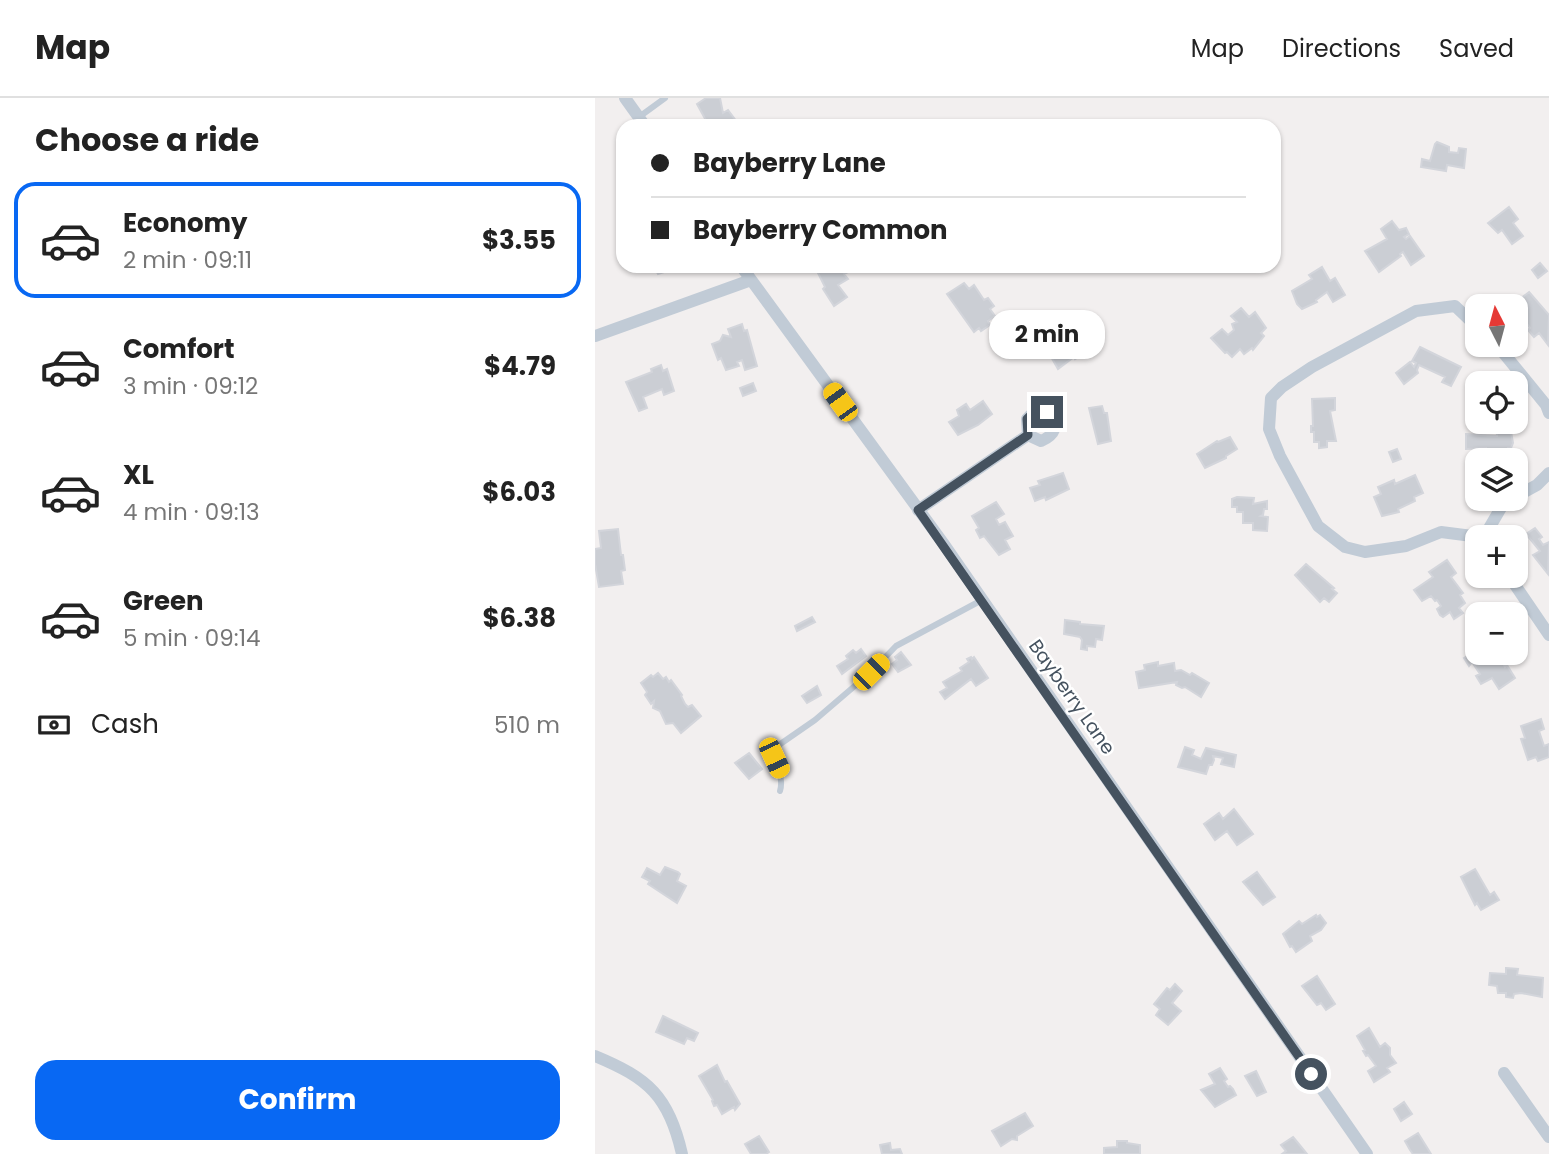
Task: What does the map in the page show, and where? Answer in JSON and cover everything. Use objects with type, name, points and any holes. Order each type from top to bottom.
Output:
[{"type":"street","points":[[625,98],[641,119]]},
{"type":"street","name":"Bayberry Lane","points":[[746,273],[982,600],[1367,1154]]},
{"type":"street","points":[[595,336],[751,280]]},
{"type":"street","points":[[1465,316],[1455,306],[1416,311],[1312,367],[1282,387],[1271,398],[1269,429],[1280,456],[1318,526],[1345,547],[1365,552],[1406,546],[1441,532],[1465,535]]},
{"type":"street","points":[[1507,357],[1548,407]]},
{"type":"street","points":[[918,510],[1028,435]]},
{"type":"street","points":[[1528,490],[1549,473]]},
{"type":"street","points":[[1517,588],[1549,635]]},
{"type":"street","points":[[595,1056],[641,1078],[655,1090],[679,1139],[683,1154]]},
{"type":"street","points":[[1504,1073],[1549,1137]]},
{"type":"lane","points":[[644,119],[665,98]]},
{"type":"lane","points":[[780,791],[782,782],[774,758],[776,747],[815,720],[871,672],[896,646],[982,600]]},
{"type":"building","points":[[706,98],[720,98],[723,113],[728,110],[735,119],[705,119],[697,104]]},
{"type":"building","points":[[1437,142],[1449,147],[1449,152],[1458,153],[1459,148],[1466,149],[1464,168],[1447,165],[1446,171],[1421,167],[1422,159],[1430,161]]},
{"type":"building","points":[[1509,207],[1518,219],[1513,223],[1523,236],[1512,244],[1502,230],[1498,233],[1488,223]]},
{"type":"building","points":[[1392,221],[1399,230],[1406,228],[1409,234],[1404,237],[1406,239],[1410,236],[1424,256],[1411,265],[1403,252],[1379,272],[1365,251],[1387,239],[1381,229]]},
{"type":"building","points":[[1540,263],[1547,271],[1538,278],[1532,270]]},
{"type":"building","points":[[1322,267],[1330,281],[1335,278],[1345,295],[1333,302],[1327,292],[1316,300],[1317,302],[1302,309],[1292,291],[1312,279],[1309,275]]},
{"type":"building","points":[[818,273],[846,273],[844,274],[848,279],[838,285],[847,297],[834,306],[823,289],[825,287]]},
{"type":"building","points":[[964,283],[969,289],[974,285],[984,300],[988,298],[994,306],[990,309],[995,316],[988,321],[990,325],[981,331],[979,328],[974,332],[947,294]]},
{"type":"building","points":[[1529,292],[1549,315],[1548,345],[1539,333],[1534,337],[1528,330],[1526,294]]},
{"type":"building","points":[[1241,308],[1249,317],[1255,312],[1266,328],[1261,333],[1264,336],[1253,350],[1252,348],[1244,354],[1240,349],[1232,357],[1211,338],[1222,329],[1228,335],[1234,330],[1232,324],[1237,322],[1231,316]]},
{"type":"building","points":[[742,324],[744,331],[747,330],[757,366],[745,370],[742,360],[737,362],[739,366],[726,370],[721,358],[718,360],[712,344],[720,341],[723,335],[731,337],[728,329]]},
{"type":"building","points":[[1078,333],[1089,351],[1075,359],[1074,357],[1058,369],[1050,355],[1060,348],[1058,345]]},
{"type":"building","points":[[1420,347],[1461,367],[1451,386],[1442,382],[1445,377],[1419,365],[1418,373],[1404,384],[1396,373],[1410,362],[1414,367],[1416,363],[1412,361]]},
{"type":"building","points":[[661,365],[663,371],[667,369],[674,391],[664,395],[662,389],[643,397],[647,408],[639,411],[626,382],[652,372],[651,369]]},
{"type":"building","points":[[753,383],[756,391],[743,396],[740,388]]},
{"type":"building","points":[[1335,398],[1335,410],[1330,411],[1336,441],[1327,441],[1327,447],[1319,448],[1319,442],[1314,442],[1314,432],[1311,432],[1312,399]]},
{"type":"building","points":[[983,401],[992,414],[958,435],[949,422],[959,416],[957,410],[966,404],[970,410]]},
{"type":"building","points":[[1102,406],[1104,413],[1107,413],[1111,441],[1098,444],[1089,408]]},
{"type":"building","points":[[1466,434],[1511,434],[1511,448],[1466,448]]},
{"type":"building","points":[[1230,437],[1237,449],[1226,458],[1205,468],[1197,454],[1217,441]]},
{"type":"building","points":[[1397,449],[1401,459],[1393,462],[1389,452]]},
{"type":"building","points":[[1063,473],[1069,489],[1046,500],[1045,497],[1035,501],[1030,488],[1040,485],[1038,481]]},
{"type":"building","points":[[1415,475],[1423,493],[1414,497],[1415,501],[1398,509],[1399,512],[1382,516],[1374,497],[1381,494],[1378,487],[1394,480],[1395,484]]},
{"type":"building","points":[[1254,498],[1253,504],[1267,501],[1267,509],[1264,509],[1261,516],[1268,517],[1267,531],[1253,530],[1253,523],[1243,523],[1243,512],[1237,512],[1237,507],[1232,507],[1232,499]]},
{"type":"building","points":[[996,502],[1004,514],[996,519],[999,525],[1005,522],[1013,536],[1005,540],[1010,549],[999,555],[984,536],[980,538],[976,530],[979,528],[972,516]]},
{"type":"building","points":[[1535,528],[1542,537],[1539,539],[1543,545],[1549,542],[1548,574],[1533,555],[1540,551],[1528,533]]},
{"type":"building","points":[[618,529],[625,570],[621,571],[623,584],[599,587],[595,549],[601,548],[599,531]]},
{"type":"building","points":[[1447,560],[1456,573],[1451,577],[1463,593],[1460,595],[1465,603],[1459,608],[1463,613],[1454,619],[1450,612],[1443,617],[1437,609],[1441,606],[1437,600],[1431,596],[1422,601],[1414,590],[1433,577],[1429,572]]},
{"type":"building","points":[[1306,564],[1334,588],[1332,589],[1337,593],[1329,602],[1324,598],[1320,602],[1295,575]]},
{"type":"building","points":[[812,617],[815,622],[797,631],[795,626]]},
{"type":"building","points":[[1065,620],[1104,626],[1102,640],[1096,639],[1095,647],[1087,646],[1087,650],[1081,649],[1080,637],[1064,634]]},
{"type":"building","points":[[861,649],[866,656],[842,674],[837,666],[848,659],[846,656],[853,650],[856,653]]},
{"type":"building","points":[[901,652],[911,665],[898,672],[892,664]]},
{"type":"building","points":[[974,657],[988,678],[976,686],[971,679],[945,699],[940,692],[947,688],[943,682],[962,671],[960,668],[969,662],[967,659]]},
{"type":"building","points":[[1158,662],[1158,666],[1174,663],[1175,671],[1181,670],[1190,675],[1192,673],[1209,683],[1201,697],[1176,685],[1177,682],[1139,688],[1136,672],[1145,670],[1144,665]]},
{"type":"building","points":[[1474,665],[1507,665],[1515,678],[1499,689],[1492,678],[1481,684],[1476,676],[1480,674]]},
{"type":"building","points":[[658,673],[663,679],[666,677],[669,682],[671,680],[685,704],[688,707],[692,705],[701,716],[681,733],[673,723],[666,724],[660,711],[653,708],[654,701],[651,704],[645,695],[647,692],[641,683]]},
{"type":"building","points":[[817,686],[821,695],[807,703],[802,696]]},
{"type":"building","points":[[1541,719],[1544,729],[1539,731],[1544,746],[1549,744],[1549,757],[1538,761],[1536,757],[1528,760],[1521,739],[1525,738],[1521,726]]},
{"type":"building","points":[[1185,747],[1194,750],[1192,755],[1201,759],[1206,748],[1236,755],[1234,767],[1221,764],[1223,758],[1213,756],[1214,760],[1206,774],[1178,767]]},
{"type":"building","points":[[749,753],[762,769],[749,779],[735,763]]},
{"type":"building","points":[[1234,809],[1253,834],[1237,845],[1227,831],[1215,840],[1204,824],[1219,813],[1223,819]]},
{"type":"building","points":[[665,867],[678,872],[680,874],[677,881],[686,886],[677,903],[642,877],[647,868],[660,875]]},
{"type":"building","points":[[1475,869],[1490,895],[1494,892],[1499,900],[1481,910],[1477,903],[1475,905],[1461,877]]},
{"type":"building","points":[[1257,872],[1275,897],[1263,905],[1243,882]]},
{"type":"building","points":[[1320,915],[1326,923],[1321,930],[1310,936],[1312,941],[1296,952],[1283,934],[1299,921],[1302,924]]},
{"type":"building","points":[[1506,968],[1518,969],[1517,975],[1543,978],[1542,997],[1521,993],[1514,994],[1513,998],[1506,997],[1506,993],[1498,993],[1497,986],[1489,985],[1490,973],[1506,974]]},
{"type":"building","points":[[1317,976],[1335,1004],[1326,1010],[1321,1003],[1317,1005],[1302,986]]},
{"type":"building","points":[[1175,984],[1182,991],[1172,1003],[1181,1011],[1168,1025],[1156,1015],[1160,1009],[1154,1004],[1167,988],[1170,990]]},
{"type":"building","points":[[663,1016],[698,1033],[694,1041],[687,1038],[684,1044],[656,1032]]},
{"type":"building","points":[[1369,1028],[1380,1047],[1385,1043],[1390,1048],[1390,1055],[1396,1063],[1387,1068],[1390,1072],[1374,1082],[1368,1071],[1376,1066],[1368,1055],[1366,1056],[1357,1036]]},
{"type":"building","points":[[717,1065],[740,1104],[735,1110],[734,1107],[722,1114],[717,1105],[714,1106],[699,1076]]},
{"type":"building","points":[[1220,1068],[1227,1079],[1224,1081],[1236,1095],[1215,1107],[1201,1090],[1215,1084],[1209,1074]]},
{"type":"building","points":[[1256,1071],[1266,1092],[1257,1096],[1245,1076]]},
{"type":"building","points":[[1404,1102],[1412,1114],[1401,1121],[1394,1109]]},
{"type":"building","points":[[1025,1113],[1033,1126],[1017,1136],[1017,1140],[1012,1139],[1001,1146],[992,1131]]},
{"type":"building","points":[[1418,1133],[1431,1154],[1413,1154],[1410,1150],[1405,1141]]},
{"type":"building","points":[[759,1136],[769,1152],[751,1154],[745,1144]]},
{"type":"building","points":[[1293,1137],[1307,1154],[1282,1154],[1286,1151],[1281,1145]]},
{"type":"building","points":[[1117,1141],[1140,1145],[1140,1154],[1104,1154],[1104,1148],[1117,1147]]},
{"type":"building","points":[[890,1143],[891,1150],[900,1149],[902,1154],[882,1154],[880,1145]]},
{"type":"route","points":[[1047,412],[1039,410],[1031,414],[1027,419],[1028,435],[918,510],[1311,1074]]}]
